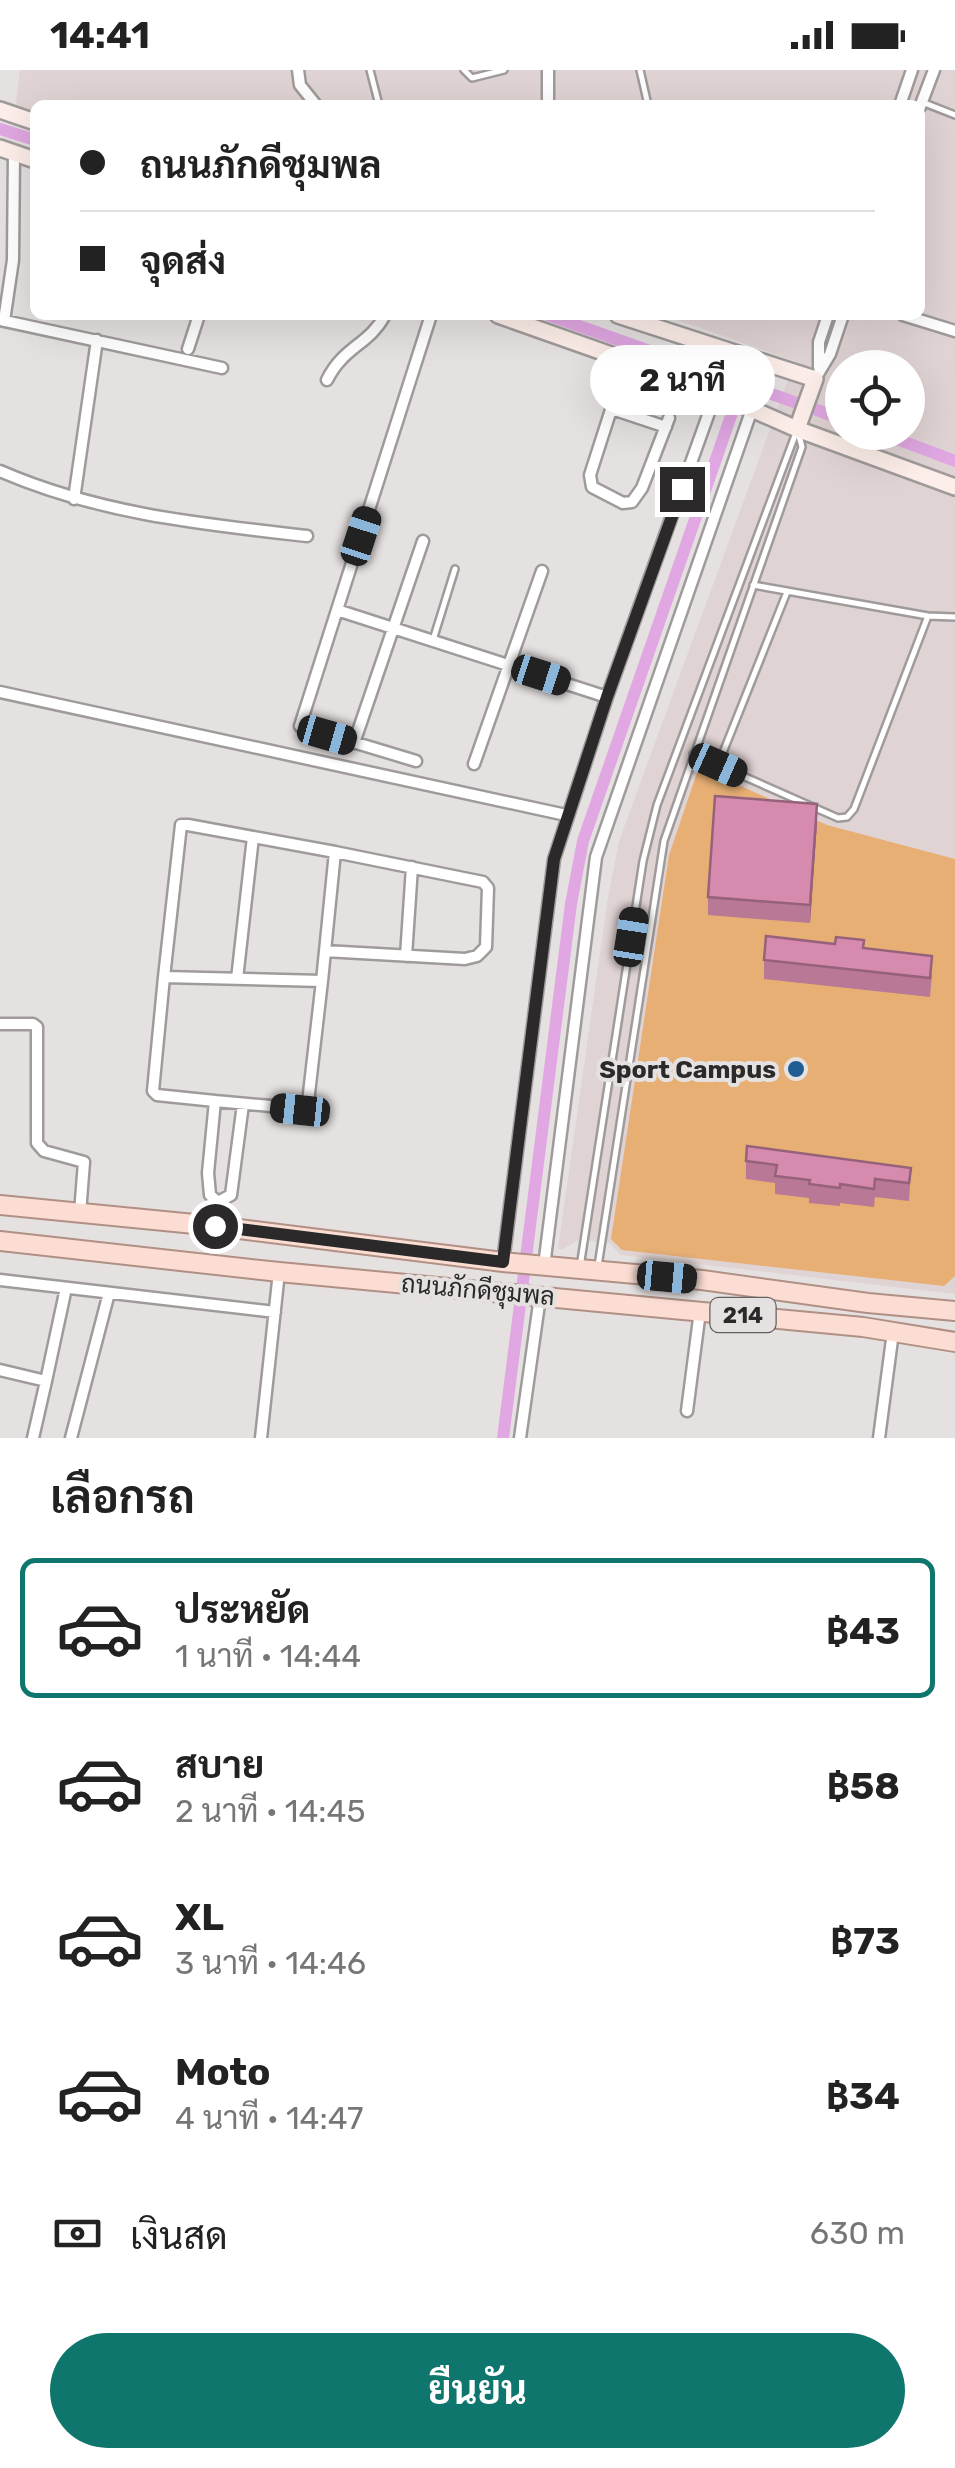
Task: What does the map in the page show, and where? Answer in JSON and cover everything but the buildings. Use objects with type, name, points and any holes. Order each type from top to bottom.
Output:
[{"type":"main road","name":"ถนนภักดีชุมพล","points":[[0,1206],[215,1226],[955,1311]]},
{"type":"main road","name":"ถนนภักดีชุมพล","points":[[0,1242],[700,1310],[955,1342]]},
{"type":"street","points":[[298,70],[300,85],[312,100]]},
{"type":"street","points":[[548,70],[548,100]]},
{"type":"street","points":[[902,100],[912,70]]},
{"type":"street","points":[[923,100],[934,70]]},
{"type":"street","points":[[0,110],[30,120]]},
{"type":"street","points":[[7,151],[14,234],[2,320],[222,368]]},
{"type":"street","points":[[0,232],[14,234]]},
{"type":"street","points":[[188,348],[197,320]]},
{"type":"street","points":[[326,380],[336,362],[372,334],[382,320]]},
{"type":"street","points":[[416,761],[299,724],[429,320]]},
{"type":"street","points":[[512,320],[700,383],[752,409],[955,487]]},
{"type":"street","points":[[631,320],[710,351],[815,379]]},
{"type":"street","points":[[815,379],[819,342],[826,320]]},
{"type":"street","points":[[799,425],[842,320]]},
{"type":"street","points":[[919,320],[955,332]]},
{"type":"street","points":[[74,499],[97,340]]},
{"type":"street","points":[[700,383],[710,351]]},
{"type":"street","points":[[612,408],[668,422],[636,498],[628,504],[595,490],[590,482],[612,408],[627,360]]},
{"type":"street","points":[[506,1262],[550,884],[566,815],[716,393]]},
{"type":"street","points":[[540,1266],[596,857],[752,409]]},
{"type":"street","points":[[0,472],[36,488],[123,511],[307,536]]},
{"type":"street","points":[[354,742],[423,542]]},
{"type":"street","points":[[474,764],[542,571]]},
{"type":"street","points":[[337,610],[607,697]]},
{"type":"street","points":[[0,692],[566,815]]},
{"type":"street","points":[[325,950],[464,959],[477,956],[486,947],[488,888],[483,882],[412,867],[335,852],[253,837],[181,825],[153,1091],[157,1095],[304,1109],[335,852]]},
{"type":"street","points":[[238,979],[253,837]]},
{"type":"street","points":[[406,956],[412,867]]},
{"type":"street","points":[[164,977],[322,981]]},
{"type":"street","points":[[0,1024],[38,1027],[36,1142],[44,1150],[84,1162],[80,1213]]},
{"type":"street","points":[[214,1101],[208,1172],[210,1195],[218,1202]]},
{"type":"street","points":[[218,1202],[231,1196],[243,1104]]},
{"type":"street","points":[[215,1226],[218,1202]]},
{"type":"street","points":[[262,1438],[279,1272]]},
{"type":"street","points":[[0,1280],[275,1312]]},
{"type":"street","points":[[32,1438],[66,1288]]},
{"type":"street","points":[[71,1438],[109,1293]]},
{"type":"street","points":[[520,1438],[535,1296]]},
{"type":"street","points":[[687,1411],[700,1310]]},
{"type":"street","points":[[879,1438],[892,1332]]},
{"type":"street","points":[[0,1370],[46,1381]]},
{"type":"lane","points":[[370,70],[378,100]]},
{"type":"lane","points":[[464,70],[472,78],[504,70]]},
{"type":"lane","points":[[640,70],[647,100]]},
{"type":"lane","points":[[925,106],[955,115]]},
{"type":"lane","points":[[589,1271],[658,866],[693,754],[802,447],[799,425]]},
{"type":"lane","points":[[589,1271],[642,861],[653,819],[799,425]]},
{"type":"lane","points":[[433,640],[455,569]]},
{"type":"lane","points":[[753,585],[928,616],[955,617]]},
{"type":"lane","points":[[718,765],[787,592]]},
{"type":"lane","points":[[693,754],[838,818],[846,817],[854,808],[928,616]]},
{"type":"shaded area","points":[[20,70],[955,70],[955,1294],[620,1255],[610,1243],[578,1240],[558,1249],[619,841],[795,361],[677,320],[925,320],[925,100],[30,100],[30,115],[15,111]]},
{"type":"shaded area","name":"Sport Campus","points":[[699,767],[827,825],[955,859],[955,1276],[944,1286],[622,1250],[611,1239],[669,855]]},
{"type":"waterway","points":[[0,129],[30,138]]},
{"type":"waterway","points":[[562,320],[825,413]]},
{"type":"waterway","points":[[503,1438],[571,904],[583,841],[732,413]]},
{"type":"waterway","points":[[925,450],[955,461]]},
{"type":"place","name":"Sport Campus","points":[[796,1069]]},
{"type":"route","points":[[215,1226],[503,1262],[554,859],[566,815],[682,489]]}]
